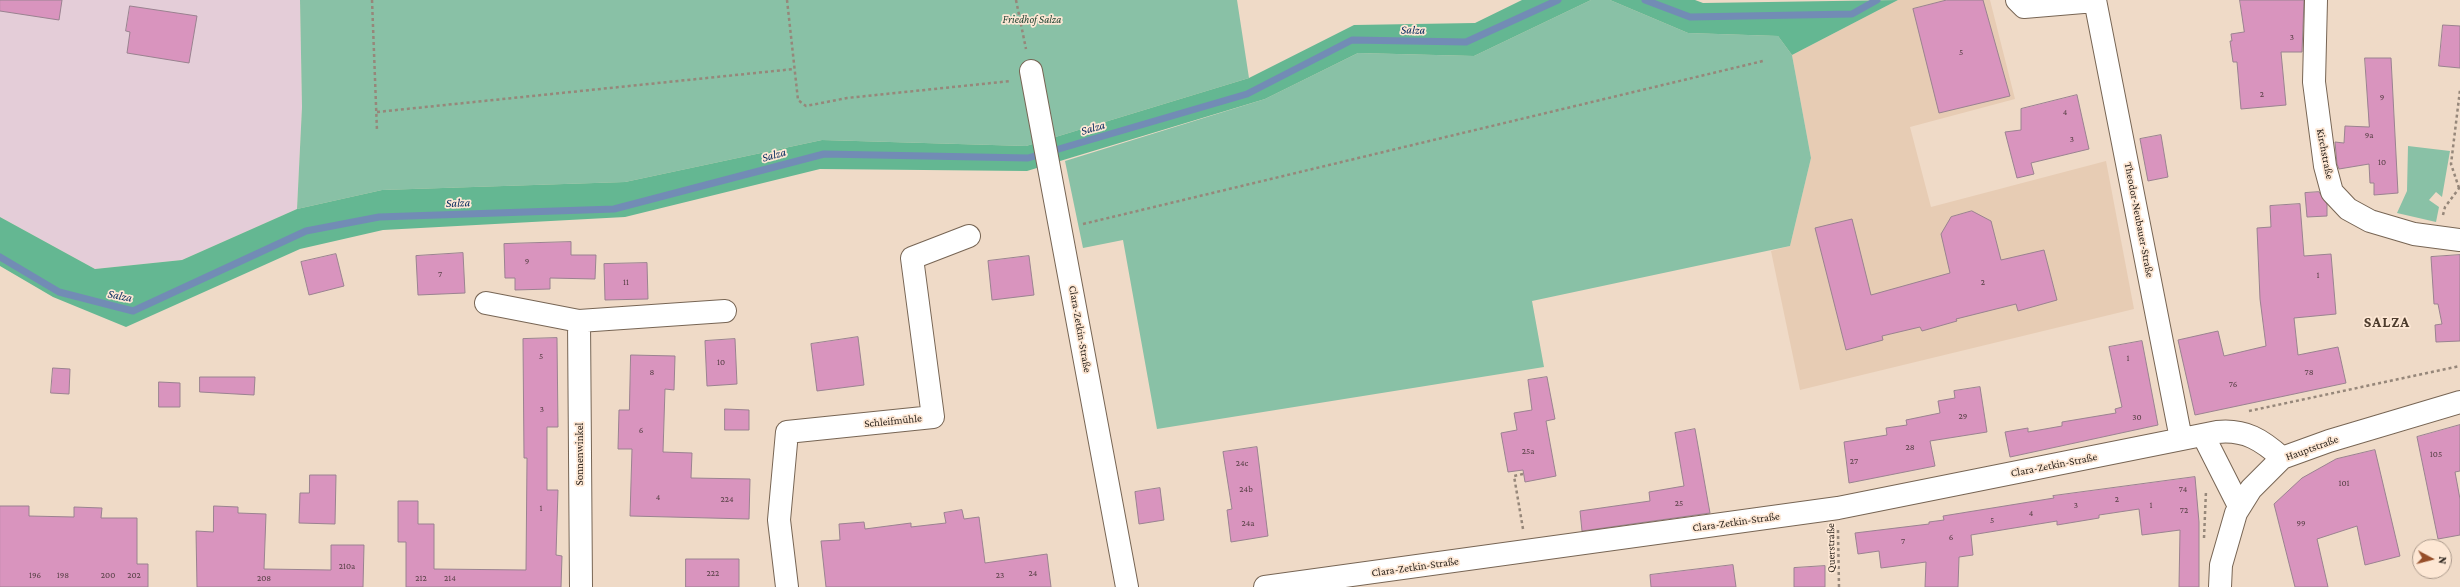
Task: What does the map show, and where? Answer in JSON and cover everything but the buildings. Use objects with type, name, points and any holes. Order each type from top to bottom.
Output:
[{"type":"street","name":"Theodor-Neubauer-Straße","points":[[2017,0],[2024,7],[2095,0],[2181,439]]},
{"type":"street","name":"Kirchstraße","points":[[2316,0],[2314,82],[2325,166],[2332,192],[2348,209],[2370,221],[2438,239],[2460,240]]},
{"type":"street","name":"Clara-Zetkin-Straße","points":[[1032,75],[1127,587]]},
{"type":"street","name":"Schleifmühle","points":[[787,587],[779,520],[788,432],[933,417],[912,258],[969,236]]},
{"type":"street","points":[[486,303],[579,321],[725,311]]},
{"type":"street","name":"Sonnenwinkel","points":[[579,321],[581,587]]},
{"type":"street","name":"Hauptstraße","points":[[2220,587],[2221,564],[2230,530],[2239,506],[2251,489],[2282,458],[2329,441],[2460,402]]},
{"type":"street","name":"Clara-Zetkin-Straße","points":[[1265,587],[1838,508],[2226,431],[2245,432],[2264,443],[2282,458]]},
{"type":"street","points":[[2203,435],[2239,506]]},
{"type":"path","points":[[372,0],[377,131]]},
{"type":"path","points":[[787,0],[798,100],[806,106],[847,98],[1032,75],[1016,0]]},
{"type":"path","points":[[1060,229],[1763,61]]},
{"type":"path","points":[[377,112],[794,70]]},
{"type":"path","points":[[2438,239],[2445,206],[2460,187],[2451,164],[2460,90]]},
{"type":"path","points":[[2248,412],[2460,366]]},
{"type":"path","points":[[1523,474],[1514,476],[1526,551]]},
{"type":"path","points":[[2204,541],[2206,484]]},
{"type":"path","name":"Querstraße","points":[[1838,508],[1840,587]]},
{"type":"shaded area","points":[[0,0],[300,0],[302,107],[297,209],[182,260],[95,269],[0,217]]},
{"type":"shaded area","points":[[1898,0],[1990,0],[2015,99],[1910,127],[1931,207],[2106,161],[2134,309],[1800,390],[1771,251],[1790,246],[1811,158],[1792,55]]},
{"type":"green space","name":"Friedhof Salza","points":[[300,0],[1237,0],[1249,78],[1026,146],[822,140],[625,182],[382,190],[297,209],[302,107]]},
{"type":"green space","points":[[1522,0],[1591,0],[1474,56],[1358,53],[1265,99],[1027,171],[820,169],[625,217],[383,230],[300,249],[126,327],[53,297],[0,266],[0,217],[95,269],[182,260],[297,209],[382,190],[625,182],[822,140],[1026,146],[1249,78],[1354,25],[1475,23]]},
{"type":"green space","points":[[1591,0],[1610,0],[1688,33],[1778,36],[1792,55],[1811,158],[1790,246],[1532,301],[1544,367],[1157,429],[1123,240],[1083,248],[1065,161],[1265,99],[1358,53],[1474,56]]},
{"type":"green space","points":[[1610,0],[1695,0],[1703,3],[1898,0],[1792,55],[1778,36],[1688,33]]},
{"type":"green space","points":[[2408,146],[2450,151],[2442,197],[2436,192],[2429,200],[2439,207],[2436,222],[2397,213],[2407,191]]},
{"type":"waterway","name":"Salza","points":[[0,257],[59,292],[133,311],[306,231],[379,217],[614,209],[824,154],[1028,158],[1247,94],[1352,40],[1466,42],[1558,0]]},
{"type":"waterway","name":"Salza","points":[[1645,0],[1690,17],[1852,14],[1877,0]]},
{"type":"district","name":"SALZA","points":[[2387,322]]}]
